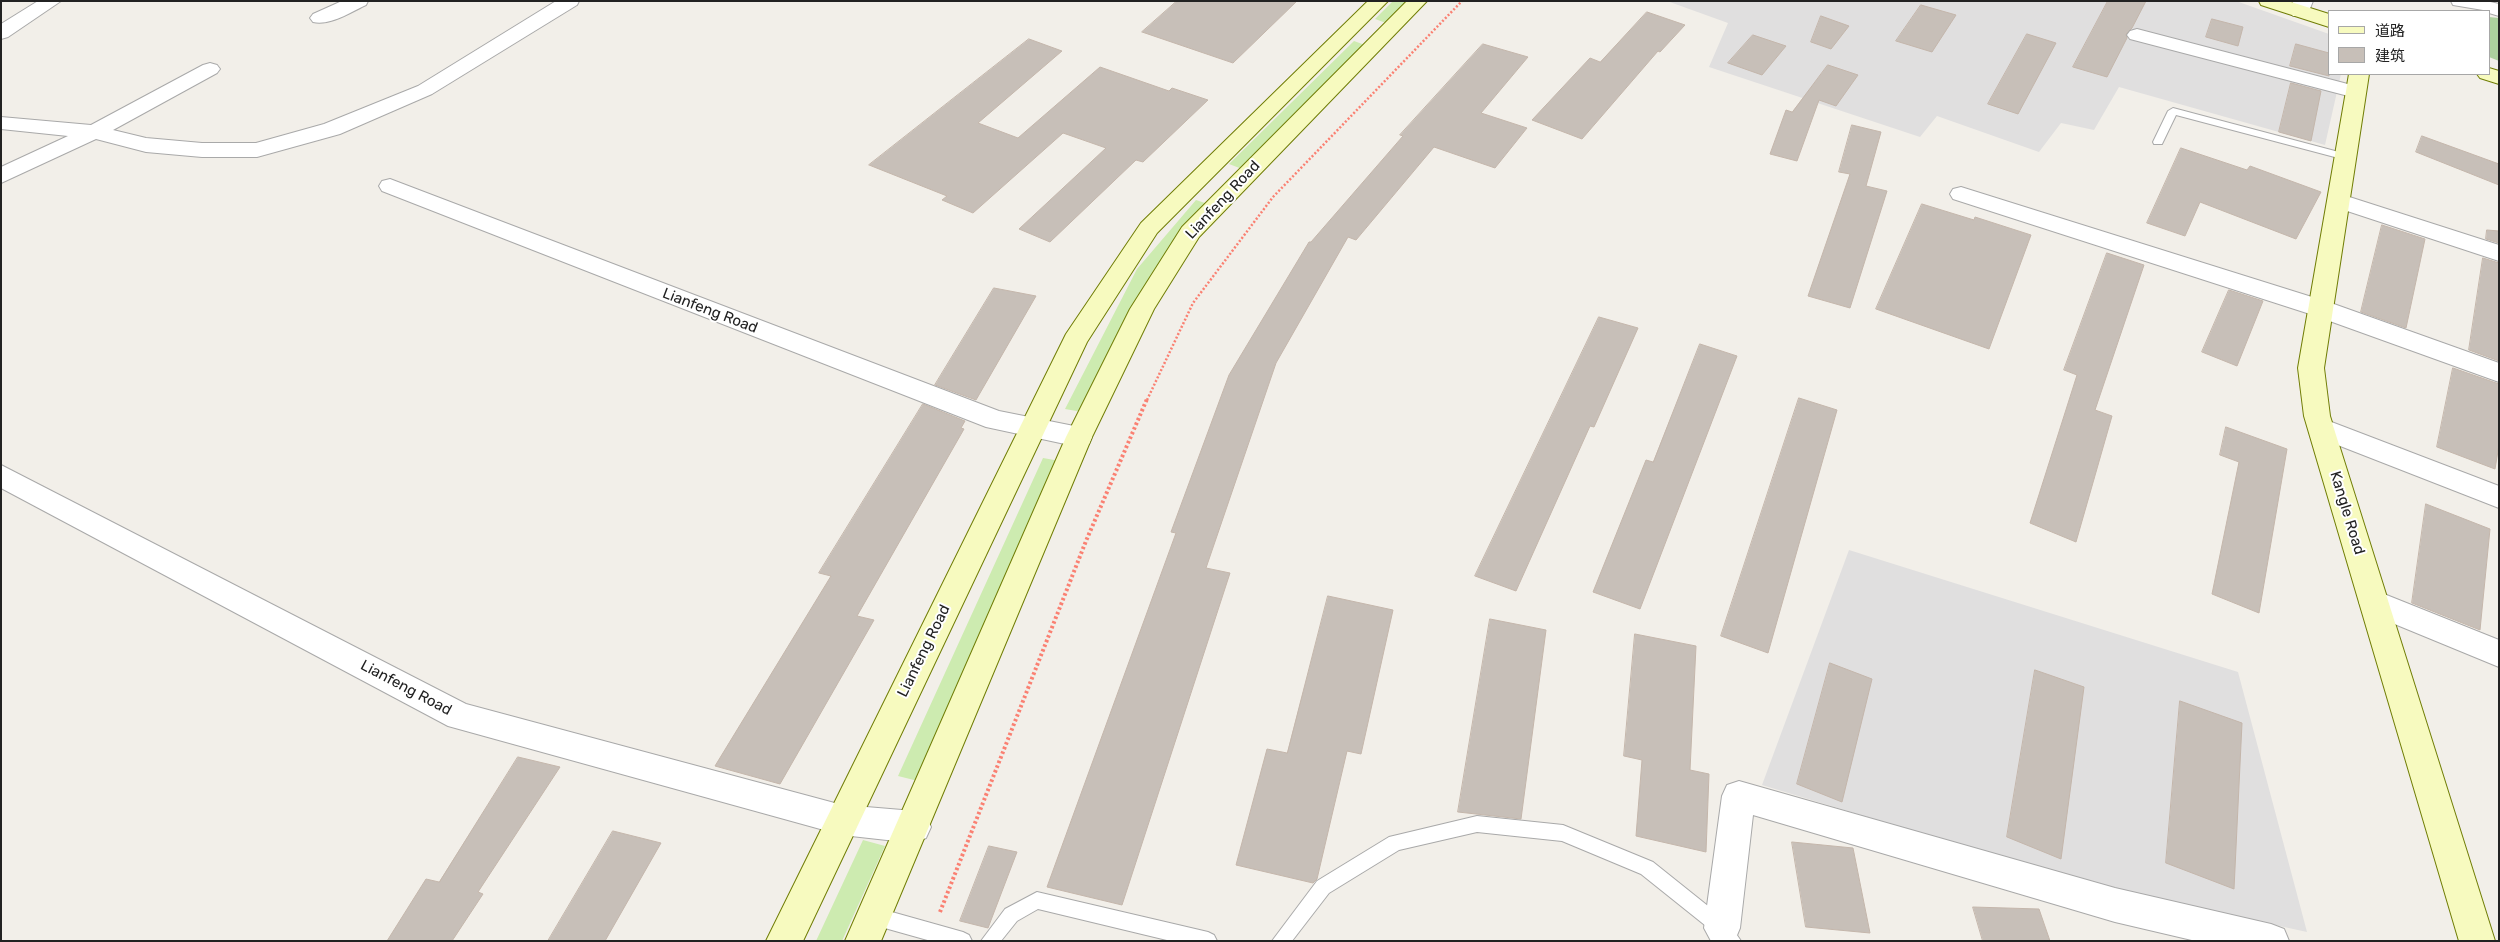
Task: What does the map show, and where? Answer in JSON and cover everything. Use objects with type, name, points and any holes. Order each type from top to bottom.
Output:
[{"type":"main road","name":"Lianfeng Road","points":[[784,941],[1075,340],[1149,228],[1379,1]]},
{"type":"main road","name":"Lianfeng Road","points":[[868,928],[914,827],[1080,437],[1142,309],[1190,232],[1418,1]]},
{"type":"main road","points":[[2268,1],[2302,7],[2328,20]]},
{"type":"main road","name":"Kangle Road","points":[[2358,83],[2311,368],[2321,428],[2477,941]]},
{"type":"street","points":[[1,34],[52,1]]},
{"type":"street","points":[[320,18],[359,1]]},
{"type":"street","points":[[1,123],[94,132],[146,145],[202,150],[258,150],[332,129],[426,90],[570,1]]},
{"type":"street","points":[[2460,1],[2499,10]]},
{"type":"street","points":[[2137,35],[2358,83]]},
{"type":"street","points":[[1,176],[94,132],[210,69]]},
{"type":"street","name":"Lianfeng Road","points":[[390,186],[995,420],[1080,437]]},
{"type":"street","points":[[1961,194],[2322,309],[2499,373]]},
{"type":"street","points":[[2340,201],[2499,253]]},
{"type":"street","points":[[2321,428],[2499,497]]},
{"type":"street","name":"Lianfeng Road","points":[[1,475],[459,716],[842,820],[914,827]]},
{"type":"street","points":[[2374,602],[2499,654]]},
{"type":"street","points":[[1727,934],[1738,796],[2115,905],[2271,941]]},
{"type":"lane","points":[[2158,142],[2173,111],[2346,158]]},
{"type":"lane","points":[[1281,941],[1323,887],[1395,843],[1477,824],[1563,833],[1647,868],[1727,934]]},
{"type":"lane","points":[[990,941],[1011,915],[1038,900],[1208,941]]},
{"type":"lane","points":[[868,928],[932,932],[963,941]]},
{"type":"path","points":[[932,932],[1086,541],[1165,358],[1194,303],[1273,197],[1462,1]]},
{"type":"shaded area","points":[[1667,1],[2236,1],[2328,34],[2328,75],[2341,75],[2325,145],[2119,87],[2094,130],[2061,123],[2039,152],[1937,116],[1920,137],[1709,67],[1728,23]]},
{"type":"shaded area","points":[[1849,550],[2238,672],[2307,932],[2088,884],[1762,785]]},
{"type":"green space","points":[[1393,1],[1407,1],[1386,23],[1375,19]]},
{"type":"green space","points":[[2490,17],[2499,18],[2499,61],[2490,57]]},
{"type":"green space","points":[[1354,41],[1365,45],[1242,169],[1229,164]]},
{"type":"green space","points":[[1196,200],[1208,204],[1151,275],[1082,412],[1065,409],[1137,269]]},
{"type":"green space","points":[[1043,458],[1060,461],[918,781],[898,776]]},
{"type":"green space","points":[[863,840],[885,846],[842,941],[816,941]]},
{"type":"building","points":[[1177,1],[1297,1],[1233,63],[1142,32]]},
{"type":"building","points":[[2108,1],[2146,1],[2132,28],[2126,34],[2127,38],[2107,77],[2073,67]]},
{"type":"building","points":[[1921,5],[1956,15],[1932,52],[1896,41]]},
{"type":"building","points":[[1647,12],[1685,25],[1660,52],[1658,51],[1582,139],[1532,120],[1590,58],[1600,62]]},
{"type":"building","points":[[1821,16],[1849,26],[1831,49],[1811,42]]},
{"type":"building","points":[[2212,19],[2243,27],[2238,46],[2206,37]]},
{"type":"building","points":[[2027,34],[2056,43],[2018,114],[1988,104]]},
{"type":"building","points":[[1753,35],[1786,46],[1762,75],[1728,63]]},
{"type":"building","points":[[1029,39],[1062,51],[978,123],[1018,138],[1100,67],[1169,91],[1172,88],[1208,100],[1143,162],[1136,160],[1050,242],[1019,229],[1106,148],[1063,133],[973,213],[942,200],[947,196],[869,165]]},
{"type":"building","points":[[1483,44],[1528,57],[1481,113],[1527,128],[1495,168],[1434,147],[1356,240],[1348,237],[1276,363],[1206,568],[1230,573],[1122,905],[1047,887],[1176,533],[1171,532],[1229,375],[1309,242],[1403,136],[1400,135]]},
{"type":"building","points":[[2296,44],[2328,53],[2329,76],[2290,66]]},
{"type":"building","points":[[1828,65],[1858,75],[1836,106],[1819,100],[1797,161],[1770,154],[1786,110],[1792,112]]},
{"type":"building","points":[[2291,83],[2321,91],[2311,141],[2279,132]]},
{"type":"building","points":[[1852,125],[1881,132],[1866,186],[1887,191],[1850,308],[1808,296],[1850,174],[1839,172]]},
{"type":"building","points":[[2422,136],[2499,164],[2499,185],[2416,152]]},
{"type":"building","points":[[2181,148],[2247,170],[2250,166],[2321,192],[2296,239],[2200,202],[2185,236],[2147,223]]},
{"type":"building","points":[[1922,204],[1974,220],[1975,217],[2031,235],[1989,349],[1876,309]]},
{"type":"building","points":[[2382,225],[2425,239],[2406,328],[2361,312]]},
{"type":"building","points":[[2487,230],[2499,231],[2499,243],[2486,239]]},
{"type":"building","points":[[2107,253],[2144,265],[2095,410],[2112,416],[2076,542],[2030,523],[2077,375],[2064,370]]},
{"type":"building","points":[[2483,258],[2499,263],[2499,361],[2469,350]]},
{"type":"building","points":[[994,288],[1036,296],[976,400],[935,385]]},
{"type":"building","points":[[2229,290],[2263,301],[2237,366],[2202,352]]},
{"type":"building","points":[[1599,317],[1638,328],[1594,427],[1590,426],[1516,591],[1475,576]]},
{"type":"building","points":[[1700,344],[1737,356],[1640,609],[1593,592],[1646,460],[1653,462]]},
{"type":"building","points":[[2453,368],[2499,384],[2499,445],[2495,469],[2437,447]]},
{"type":"building","points":[[1799,398],[1837,410],[1768,653],[1721,636]]},
{"type":"building","points":[[923,404],[965,421],[961,428],[964,429],[857,616],[874,620],[780,784],[715,766],[831,576],[819,573]]},
{"type":"building","points":[[2226,427],[2287,449],[2259,613],[2212,594],[2239,462],[2220,455]]},
{"type":"building","points":[[2426,504],[2490,529],[2480,630],[2412,603]]},
{"type":"building","points":[[1328,596],[1393,610],[1361,754],[1347,751],[1317,879],[1313,883],[1236,865],[1267,749],[1287,753]]},
{"type":"building","points":[[1490,619],[1546,630],[1521,819],[1458,812]]},
{"type":"building","points":[[1635,634],[1696,646],[1690,770],[1709,774],[1706,852],[1636,836],[1642,760],[1624,756]]},
{"type":"building","points":[[1830,663],[1872,679],[1842,802],[1797,784]]},
{"type":"building","points":[[2035,670],[2084,687],[2061,859],[2007,837]]},
{"type":"building","points":[[2180,701],[2242,723],[2234,889],[2166,863]]},
{"type":"building","points":[[518,757],[560,767],[478,892],[483,894],[452,941],[387,941],[426,879],[439,882]]},
{"type":"building","points":[[613,831],[661,843],[605,941],[548,941]]},
{"type":"building","points":[[1792,842],[1853,848],[1870,933],[1806,927]]},
{"type":"building","points":[[989,846],[1017,852],[988,928],[960,921]]},
{"type":"building","points":[[1973,907],[2039,909],[2050,941],[1983,941]]}]
